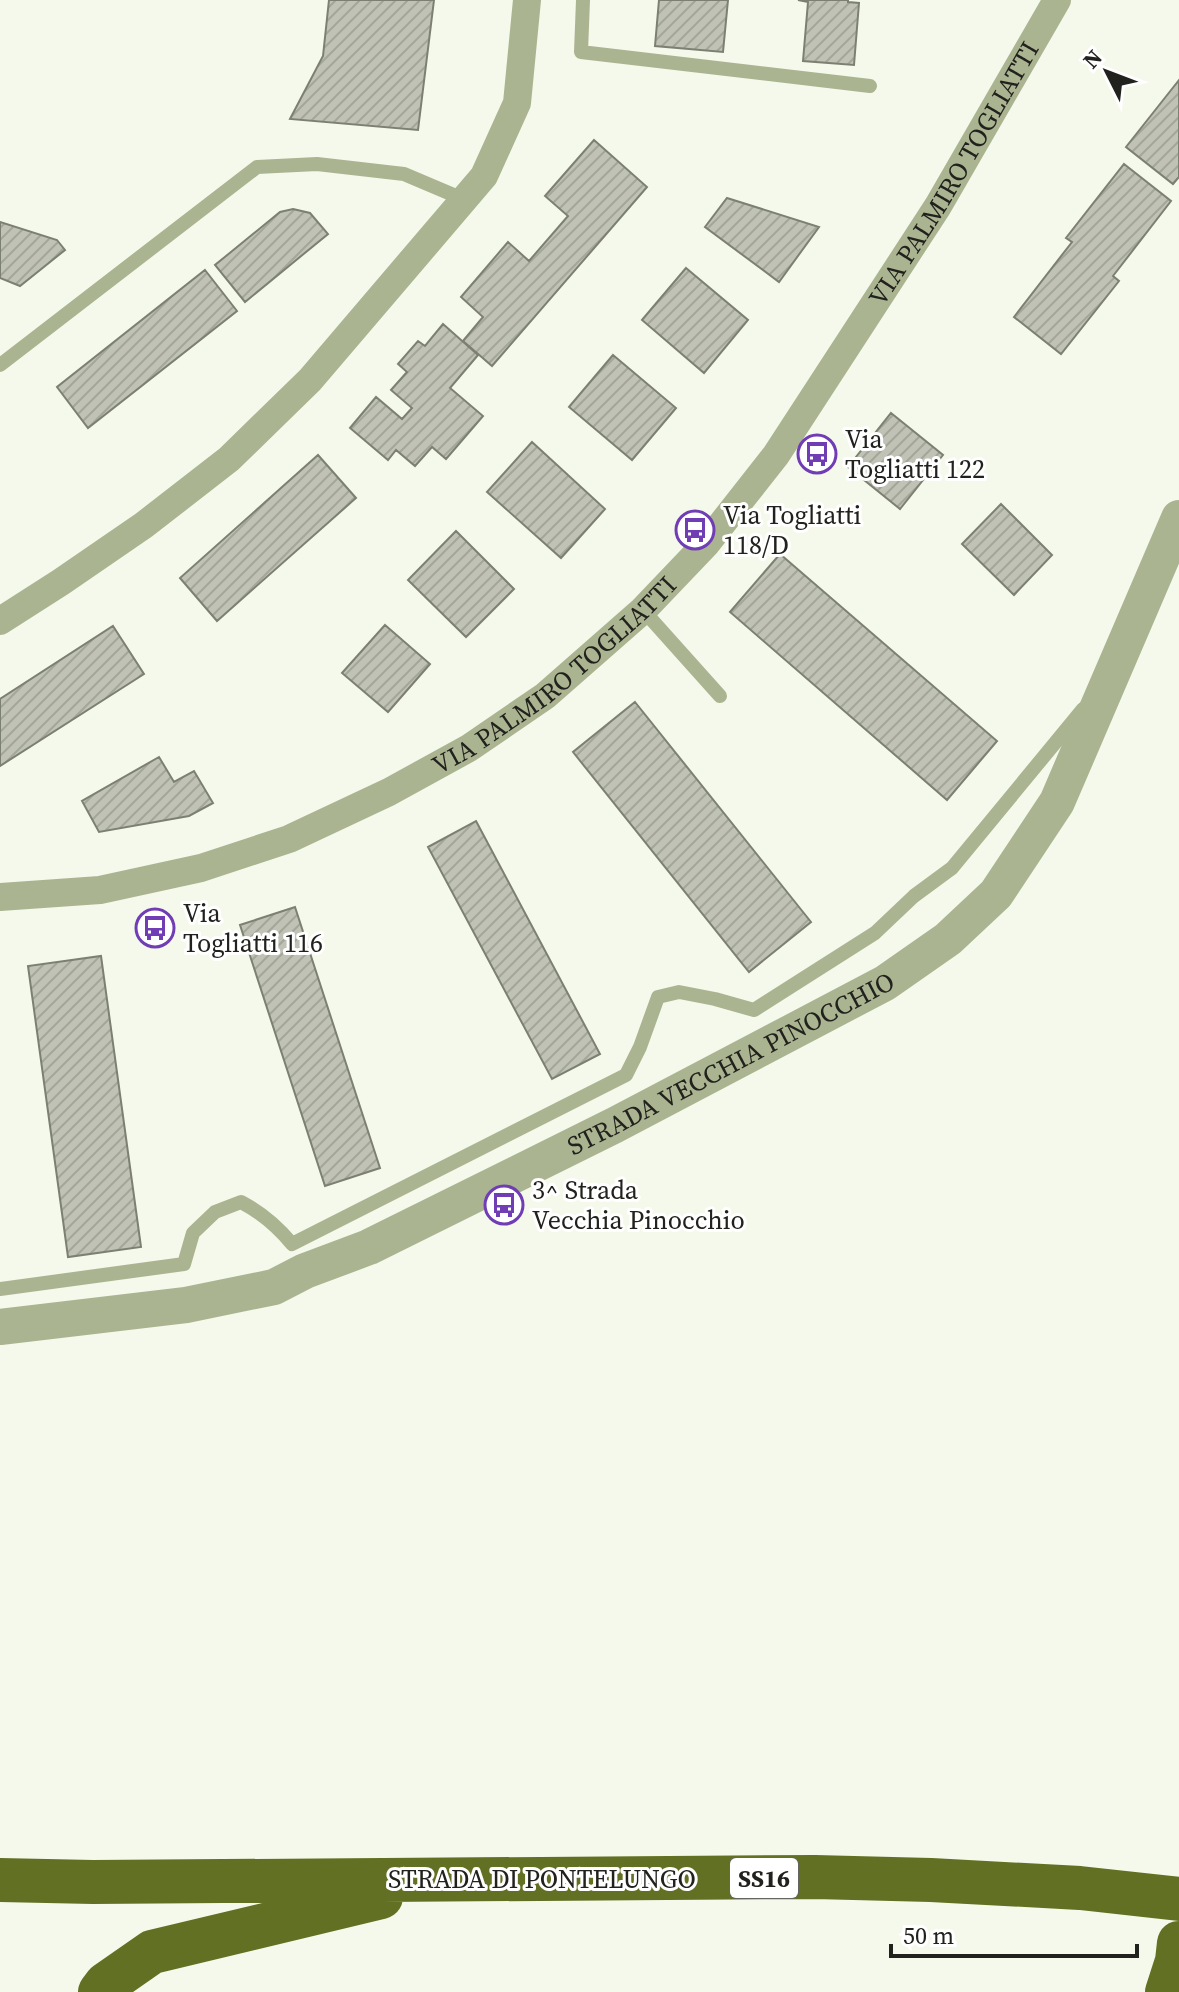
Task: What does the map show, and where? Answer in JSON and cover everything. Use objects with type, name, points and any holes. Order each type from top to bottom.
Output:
[{"type":"highway","points":[[0,1852],[93,1882]]},
{"type":"highway","name":"STRADA DI PONTELUNGO","points":[[0,1880],[815,1877],[1080,1888],[1179,1899]]},
{"type":"highway","points":[[100,1992],[106,1984],[152,1952],[449,1880]]},
{"type":"highway","points":[[1167,1992],[1179,1943]]},
{"type":"street","points":[[0,621],[144,525],[229,459],[310,380],[484,176],[517,103],[527,0]]},
{"type":"street","name":"VIA PALMIRO TOGLIATTI","points":[[0,897],[100,890],[201,868],[289,839],[389,792],[469,748],[545,696],[643,610],[706,544],[776,455],[938,206],[1057,0]]},
{"type":"street","name":"STRADA VECCHIA PINOCCHIO","points":[[0,1327],[186,1305],[274,1287],[298,1258],[369,1247],[615,1125],[885,983],[948,939],[996,894],[1057,802],[1179,518]]},
{"type":"lane","points":[[583,0],[581,52],[870,86]]},
{"type":"lane","points":[[0,365],[257,167],[317,164],[404,174],[463,199]]},
{"type":"lane","points":[[643,610],[720,696]]},
{"type":"lane","points":[[0,1289],[184,1264],[193,1233],[215,1212],[241,1202],[278,1228],[298,1258],[626,1075],[658,997],[679,992],[754,1010],[875,933],[914,896],[952,868],[1111,675]]},
{"type":"building","points":[[329,0],[434,0],[418,130],[290,119],[323,56]]},
{"type":"building","points":[[659,0],[728,0],[723,52],[655,46]]},
{"type":"building","points":[[798,0],[848,0],[859,3],[854,65],[803,61],[808,2]]},
{"type":"building","points":[[1179,80],[1179,177],[1173,184],[1126,147]]},
{"type":"building","points":[[594,140],[647,187],[492,366],[463,341],[483,317],[461,297],[508,242],[529,261],[568,216],[545,196]]},
{"type":"building","points":[[1124,164],[1171,201],[1113,276],[1119,281],[1061,354],[1014,317],[1072,242],[1066,238]]},
{"type":"building","points":[[727,198],[819,227],[779,282],[705,227]]},
{"type":"building","points":[[293,209],[310,213],[328,234],[245,302],[215,265],[280,212]]},
{"type":"building","points":[[0,222],[57,240],[65,250],[20,286],[0,278]]},
{"type":"building","points":[[686,268],[748,320],[704,373],[642,320]]},
{"type":"building","points":[[205,270],[237,311],[88,428],[57,387]]},
{"type":"building","points":[[443,324],[478,355],[450,388],[483,416],[446,459],[432,447],[415,466],[396,450],[388,460],[350,428],[376,397],[402,419],[412,408],[391,390],[407,372],[398,364],[418,341],[425,346]]},
{"type":"building","points":[[613,355],[676,408],[632,460],[569,407]]},
{"type":"building","points":[[891,413],[943,455],[900,509],[848,467]]},
{"type":"building","points":[[532,442],[605,509],[561,558],[487,492]]},
{"type":"building","points":[[318,455],[356,498],[217,621],[180,578]]},
{"type":"building","points":[[1001,504],[1052,555],[1014,595],[962,544]]},
{"type":"building","points":[[456,531],[514,589],[466,637],[408,580]]},
{"type":"building","points":[[780,554],[997,741],[947,800],[730,612]]},
{"type":"building","points":[[385,625],[430,664],[388,712],[342,673]]},
{"type":"building","points":[[113,626],[144,674],[0,766],[0,699]]},
{"type":"building","points":[[635,702],[811,922],[749,972],[573,752]]},
{"type":"building","points":[[159,757],[174,782],[194,771],[213,803],[189,816],[99,832],[82,801]]},
{"type":"building","points":[[476,821],[600,1054],[552,1079],[428,847]]},
{"type":"building","points":[[295,907],[380,1168],[325,1186],[240,925]]},
{"type":"building","points":[[101,956],[141,1247],[68,1257],[28,966]]},
{"type":"place","name":"Via Togliatti 122","points":[[817,454]]},
{"type":"place","name":"Via Togliatti 118/D","points":[[695,530]]},
{"type":"place","name":"Via Togliatti 116","points":[[155,928]]},
{"type":"place","name":"3^ Strada Vecchia Pinocchio","points":[[504,1205]]}]
